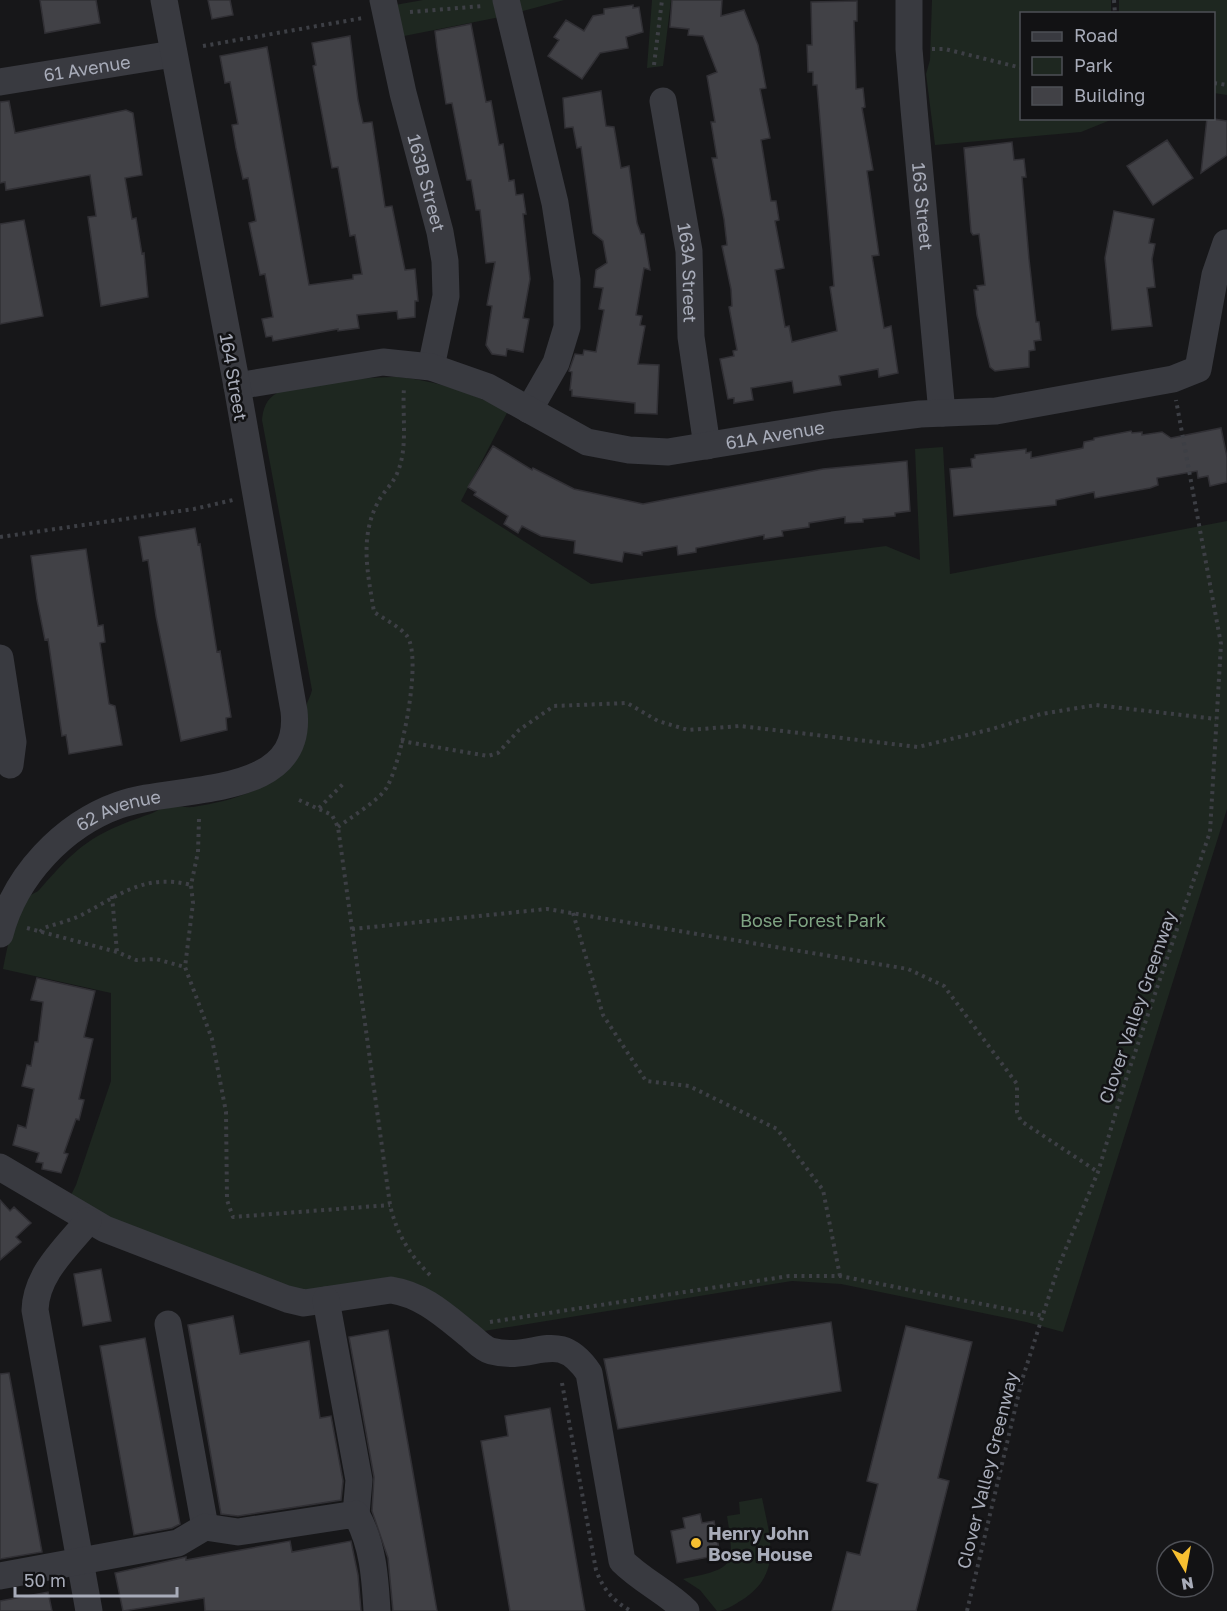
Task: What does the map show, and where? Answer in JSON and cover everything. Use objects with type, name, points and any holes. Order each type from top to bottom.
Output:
[{"type":"street","name":"164 Street","points":[[164,0],[237,386],[294,711],[292,743],[286,753]]},
{"type":"street","points":[[506,0],[555,203],[567,280],[567,327],[556,363],[545,387],[529,410]]},
{"type":"street","name":"163 Street","points":[[909,0],[909,49],[942,413]]},
{"type":"street","name":"163B Street","points":[[386,9],[403,93],[440,232],[445,261],[446,296],[431,367]]},
{"type":"street","name":"61 Avenue","points":[[0,82],[173,54]]},
{"type":"street","name":"163A Street","points":[[663,101],[689,251],[691,337],[706,446]]},
{"type":"street","name":"61A Avenue","points":[[237,386],[384,362],[406,362],[431,367],[488,387],[587,442],[629,450],[668,452],[833,425],[942,413],[996,411],[1173,379],[1198,369],[1215,275],[1226,243]]},
{"type":"street","points":[[0,658],[12,731],[10,765]]},
{"type":"street","name":"62 Avenue","points":[[10,929],[4,918],[32,871],[75,828],[120,805],[256,777],[274,767],[286,753]]},
{"type":"street","points":[[0,1167],[88,1221],[270,1294],[304,1303],[391,1290],[405,1292],[423,1299],[488,1351],[515,1354],[558,1347],[577,1356],[589,1373],[622,1561],[638,1578],[676,1600],[686,1611]]},
{"type":"street","points":[[88,1221],[40,1281],[35,1303],[89,1611]]},
{"type":"street","points":[[326,1300],[359,1480],[356,1514],[368,1536],[375,1572],[376,1611]]},
{"type":"street","points":[[168,1324],[205,1527]]},
{"type":"street","points":[[0,1576],[178,1544],[205,1527],[238,1532],[356,1514]]},
{"type":"path","points":[[203,46],[386,9],[426,11],[506,0]]},
{"type":"path","points":[[654,65],[662,0]]},
{"type":"path","points":[[925,48],[945,49],[1020,68]]},
{"type":"path","points":[[338,827],[387,789],[401,741],[413,681],[415,663],[407,637],[374,612],[365,550],[368,524],[378,502],[398,472],[403,447],[404,381]]},
{"type":"path","name":"Clover Valley Greenway","points":[[967,1611],[1022,1380],[1059,1265],[1098,1172],[1124,1085],[1210,832],[1221,644],[1175,397]]},
{"type":"path","points":[[0,537],[194,509],[234,500]]},
{"type":"path","points":[[401,741],[488,756],[498,753],[519,730],[554,706],[627,703],[658,721],[688,730],[740,726],[918,747],[1041,714],[1096,705],[1216,719]]},
{"type":"path","points":[[320,808],[345,783]]},
{"type":"path","points":[[299,800],[320,808],[332,816],[338,827],[390,1205],[403,1241],[416,1261],[437,1282]]},
{"type":"path","points":[[199,819],[198,852],[191,885],[193,903],[185,967],[212,1039],[226,1112],[227,1200],[233,1217],[390,1205]]},
{"type":"path","points":[[39,932],[44,928],[88,912],[112,896],[142,885],[167,880],[191,885]]},
{"type":"path","points":[[112,896],[117,952]]},
{"type":"path","points":[[352,929],[547,909],[908,969],[944,986],[1017,1084],[1017,1112],[1021,1120],[1098,1172]]},
{"type":"path","points":[[573,913],[603,1015],[646,1081],[688,1086],[777,1129],[823,1190],[840,1276]]},
{"type":"path","points":[[10,929],[39,932],[117,952],[136,960],[156,960],[185,967]]},
{"type":"path","points":[[457,1327],[789,1276],[840,1276],[1042,1316]]},
{"type":"path","points":[[484,1316],[495,1321]]},
{"type":"green space","points":[[423,0],[564,0],[500,17],[404,36],[395,5]]},
{"type":"green space","points":[[652,0],[671,0],[663,66],[647,68]]},
{"type":"green space","points":[[932,0],[1111,0],[1111,12],[1020,12],[1020,120],[1111,120],[1081,132],[935,145],[926,74],[930,60]]},
{"type":"green space","points":[[1119,0],[1227,0],[1227,95],[1215,93],[1215,12],[1119,12]]},
{"type":"green space","name":"Bose Forest Park","points":[[397,377],[427,381],[454,389],[508,411],[461,501],[591,584],[886,546],[920,560],[915,449],[943,447],[950,574],[1227,521],[1227,809],[1063,1332],[1026,1322],[841,1284],[792,1281],[478,1332],[434,1293],[402,1279],[314,1290],[295,1289],[107,1217],[70,1197],[111,1081],[111,993],[3,969],[15,922],[30,896],[39,890],[77,851],[100,835],[166,806],[193,807],[223,801],[256,790],[272,782],[296,761],[305,742],[306,707],[312,690],[262,420],[263,412],[270,398],[287,389],[336,381]]},
{"type":"green space","points":[[762,1498],[770,1541],[768,1567],[764,1579],[742,1600],[724,1610],[717,1611],[700,1590],[683,1579],[722,1568],[730,1555],[731,1546],[727,1516],[740,1514],[739,1502]]},
{"type":"building","points":[[40,0],[96,0],[100,23],[45,33]]},
{"type":"building","points":[[208,0],[230,0],[233,15],[212,19]]},
{"type":"building","points":[[672,0],[722,0],[721,16],[744,10],[758,45],[766,88],[760,89],[770,138],[761,140],[771,201],[776,201],[779,220],[775,221],[784,268],[775,270],[785,327],[789,326],[792,342],[837,331],[830,287],[834,286],[817,85],[813,85],[813,72],[808,72],[807,45],[812,45],[811,2],[857,1],[857,21],[854,21],[856,89],[863,88],[865,107],[862,108],[873,170],[867,171],[879,255],[872,256],[884,328],[891,326],[898,373],[879,377],[878,369],[839,376],[841,385],[794,393],[792,381],[751,388],[753,400],[734,403],[734,398],[728,399],[720,359],[734,356],[733,351],[737,350],[729,307],[732,306],[731,289],[722,246],[727,245],[724,219],[712,158],[717,158],[711,122],[715,122],[707,76],[717,72],[703,36],[688,35],[689,29],[670,27]]},
{"type":"building","points":[[633,5],[633,8],[639,7],[643,32],[626,37],[628,48],[600,53],[582,79],[548,56],[559,40],[554,37],[566,20],[584,31],[593,16],[604,14],[604,9]]},
{"type":"building","points":[[471,24],[486,102],[491,101],[499,145],[503,144],[509,181],[514,180],[516,195],[523,194],[526,214],[523,214],[530,279],[523,318],[529,319],[523,352],[507,349],[506,356],[492,354],[486,345],[492,306],[487,305],[495,262],[486,263],[480,210],[476,210],[471,180],[467,180],[452,103],[446,104],[435,31]]},
{"type":"building","points":[[350,36],[358,100],[363,123],[372,122],[385,207],[392,206],[405,270],[415,269],[418,301],[415,301],[415,317],[398,319],[397,311],[357,315],[359,328],[338,331],[338,329],[273,341],[272,336],[266,337],[262,319],[273,317],[265,274],[260,275],[249,223],[256,221],[248,178],[243,179],[236,148],[232,125],[238,124],[230,82],[225,83],[220,56],[267,47],[309,285],[353,279],[353,275],[362,274],[355,235],[350,236],[338,167],[332,168],[313,66],[316,65],[312,43]]},
{"type":"building","points":[[601,91],[606,126],[614,127],[621,168],[629,166],[637,223],[641,234],[644,234],[650,270],[644,268],[636,315],[642,316],[640,325],[645,326],[638,364],[659,365],[657,414],[635,413],[635,403],[572,396],[572,390],[570,390],[572,372],[569,371],[575,354],[583,355],[584,350],[596,352],[604,310],[599,309],[603,288],[594,287],[596,270],[607,263],[603,241],[593,233],[581,147],[577,148],[573,127],[565,128],[563,98]]},
{"type":"building","points":[[9,101],[15,133],[126,110],[133,113],[142,175],[125,178],[132,219],[136,218],[142,254],[144,253],[148,297],[101,306],[88,217],[96,216],[90,175],[6,190],[5,182],[0,183],[0,102]]},
{"type":"building","points":[[1207,120],[1227,121],[1227,155],[1201,173]]},
{"type":"building","points":[[1167,140],[1193,178],[1153,205],[1127,166]]},
{"type":"building","points":[[1012,142],[1014,160],[1024,159],[1026,177],[1022,177],[1029,259],[1036,322],[1039,322],[1041,340],[1034,341],[1035,350],[1029,351],[1029,367],[995,371],[990,367],[977,315],[974,290],[978,290],[977,286],[985,285],[979,234],[973,235],[971,232],[964,148]]},
{"type":"building","points":[[1114,211],[1154,219],[1149,243],[1155,244],[1152,259],[1155,287],[1147,288],[1152,326],[1112,330],[1105,258]]},
{"type":"building","points":[[24,220],[43,316],[0,324],[0,224]]},
{"type":"building","points":[[1221,428],[1227,457],[1227,482],[1210,486],[1208,476],[1198,478],[1197,471],[1157,478],[1158,485],[1150,488],[1095,498],[1094,492],[1056,500],[1056,505],[954,516],[950,469],[972,467],[971,459],[975,458],[975,455],[1026,449],[1026,453],[1031,452],[1031,458],[1083,448],[1084,442],[1094,440],[1094,438],[1131,431],[1132,433],[1142,432],[1142,435],[1162,432],[1171,438]]},
{"type":"building","points":[[493,446],[532,470],[533,468],[574,489],[643,504],[823,469],[907,461],[910,511],[895,513],[895,516],[863,519],[863,522],[845,523],[845,517],[809,523],[809,527],[782,531],[783,536],[764,539],[764,535],[696,548],[696,552],[678,555],[677,546],[642,552],[642,555],[624,552],[622,562],[574,553],[575,541],[541,536],[522,526],[518,533],[504,524],[508,516],[474,495],[476,492],[468,487]]},
{"type":"building","points":[[195,528],[198,545],[200,544],[217,652],[220,651],[231,717],[226,718],[227,730],[181,741],[156,616],[148,560],[143,561],[139,537]]},
{"type":"building","points":[[86,549],[98,626],[103,625],[105,642],[100,643],[109,704],[115,706],[122,745],[69,754],[66,735],[62,736],[48,639],[45,640],[31,556]]},
{"type":"building","points":[[37,978],[95,991],[84,1037],[93,1039],[79,1099],[84,1100],[79,1120],[76,1119],[64,1153],[68,1154],[61,1173],[42,1169],[43,1163],[36,1162],[39,1153],[13,1145],[18,1125],[26,1128],[34,1089],[22,1086],[27,1065],[31,1066],[35,1042],[38,1042],[43,1002],[31,1000]]},
{"type":"building","points":[[0,1200],[10,1211],[14,1207],[31,1223],[16,1237],[21,1242],[0,1260]]},
{"type":"building","points":[[101,1269],[111,1321],[83,1326],[74,1274]]},
{"type":"building","points":[[233,1316],[240,1354],[309,1341],[320,1418],[331,1416],[343,1481],[341,1500],[238,1516],[221,1514],[188,1325]]},
{"type":"building","points":[[831,1322],[841,1391],[618,1429],[604,1359]]},
{"type":"building","points":[[906,1326],[972,1342],[938,1478],[949,1481],[916,1611],[832,1611],[847,1552],[860,1555],[878,1484],[867,1481]]},
{"type":"building","points":[[388,1330],[437,1611],[393,1611],[388,1558],[372,1511],[374,1477],[349,1337]]},
{"type":"building","points":[[145,1338],[180,1524],[172,1528],[134,1535],[100,1346]]},
{"type":"building","points":[[9,1373],[42,1552],[0,1559],[0,1374]]},
{"type":"building","points":[[550,1408],[585,1611],[510,1611],[481,1441],[508,1436],[505,1416]]},
{"type":"building","name":"Henry John Bose House","points":[[700,1514],[702,1523],[714,1521],[720,1555],[677,1563],[671,1531],[685,1528],[683,1518]]},
{"type":"building","points":[[290,1541],[292,1552],[351,1541],[358,1575],[361,1611],[205,1611],[204,1598],[123,1611],[115,1573],[186,1557],[186,1560]]},
{"type":"building","points":[[48,1592],[52,1611],[0,1611],[0,1601]]},
{"type":"place","name":"Henry John Bose House","points":[[696,1543]]}]
